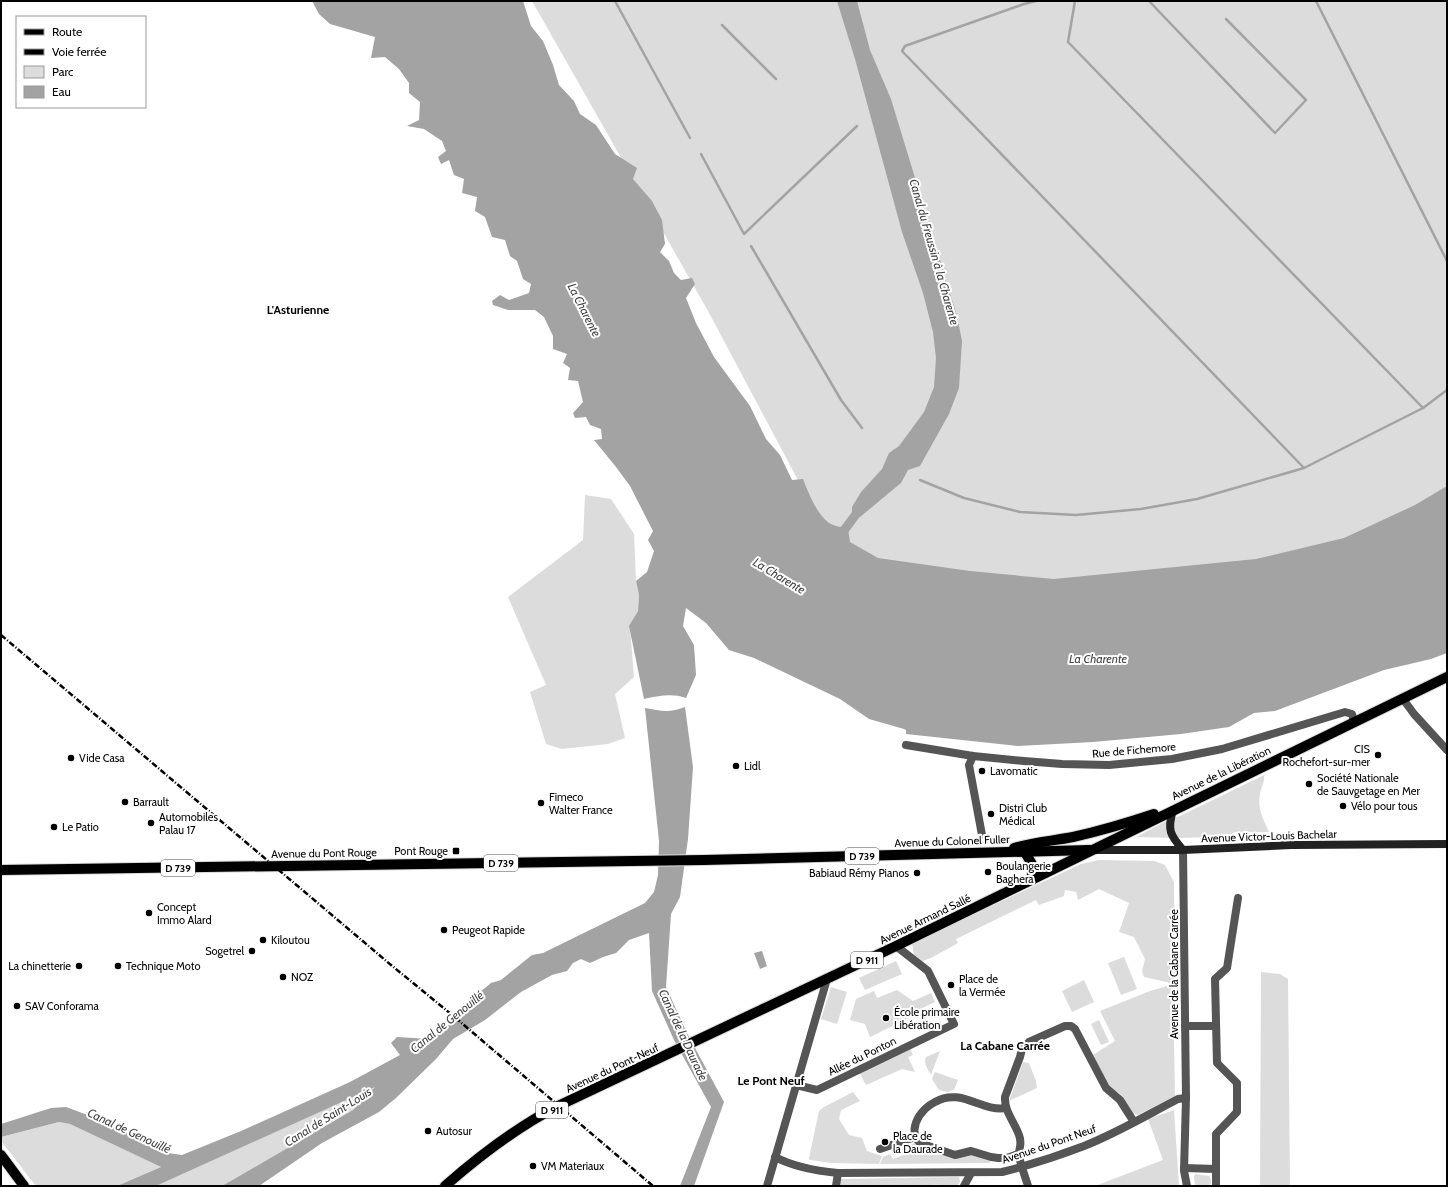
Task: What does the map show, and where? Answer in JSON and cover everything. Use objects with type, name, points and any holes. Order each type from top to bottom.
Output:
[{"type":"main road","name":"Avenue de la Libération","points":[[1092,850],[1447,677]]},
{"type":"main road","name":"D 739","points":[[1006,851],[1027,844],[1063,839],[1116,826],[1195,799]]},
{"type":"main road","points":[[1173,810],[1169,826],[1170,832],[1183,850]]},
{"type":"main road","name":"Avenue Victor-Louis Bachelar","points":[[1092,850],[1183,850],[1291,845],[1447,844]]},
{"type":"main road","name":"Avenue du Colonel Fuller","points":[[647,861],[1092,850]]},
{"type":"main road","name":"Avenue Armand Sallé","points":[[671,1053],[896,946],[1092,850]]},
{"type":"main road","points":[[1024,851],[1032,864],[1032,880]]},
{"type":"main road","name":"Avenue du Pont Rouge","points":[[1,870],[647,861]]},
{"type":"main road","name":"Avenue du Pont-Neuf","points":[[445,1186],[520,1128],[563,1104],[671,1053]]},
{"type":"main road","points":[[1,1155],[24,1186]]},
{"type":"street","points":[[1403,699],[1412,713],[1447,750]]},
{"type":"street","name":"Rue de Fichemore","points":[[906,745],[973,756],[1062,764],[1109,765],[1172,759],[1222,750],[1345,712],[1352,714],[1354,722]]},
{"type":"street","points":[[973,756],[969,764],[982,835]]},
{"type":"street","name":"Avenue de la Cabane Carrée","points":[[1183,850],[1186,1098]]},
{"type":"street","points":[[1216,1186],[1216,1134],[1237,1112],[1237,1083],[1216,1063],[1215,979],[1226,968],[1238,898]]},
{"type":"street","name":"Allée du Ponton","points":[[796,1085],[817,1090],[954,1024],[928,971],[896,946]]},
{"type":"street","points":[[767,1186],[827,979]]},
{"type":"street","points":[[1028,1186],[1018,1154],[1022,1142],[1006,1108],[1006,1097],[1022,1049],[1029,1042],[1065,1026],[1071,1026],[1075,1029],[1106,1088],[1120,1100],[1134,1122]]},
{"type":"street","points":[[1185,1026],[1216,1026]]},
{"type":"street","points":[[1006,1108],[994,1108],[958,1097],[946,1098],[927,1107],[921,1113],[915,1125],[915,1137],[920,1142],[955,1155],[971,1151],[998,1158],[1007,1158],[1018,1154]]},
{"type":"street","points":[[1186,1098],[1184,1168],[1187,1186]]},
{"type":"street","name":"Avenue du Pont Neuf","points":[[775,1157],[786,1163],[824,1172],[838,1173],[1002,1172],[1022,1167],[1084,1146],[1178,1099],[1186,1098]]},
{"type":"street","points":[[880,1149],[915,1137]]},
{"type":"street","points":[[1184,1168],[1216,1169]]},
{"type":"street","points":[[836,1186],[838,1173]]},
{"type":"street","points":[[964,1186],[971,1173]]},
{"type":"green space","points":[[532,1],[1447,1],[1447,518],[1053,613],[834,548],[708,311]]},
{"type":"green space","points":[[585,495],[611,499],[634,534],[636,581],[639,595],[638,611],[630,626],[634,677],[615,694],[625,738],[608,744],[562,749],[546,744],[530,692],[546,685],[508,597],[583,540]]},
{"type":"green space","points":[[1264,775],[1259,804],[1269,832],[1235,832],[1227,837],[1136,837],[1170,819],[1180,816]]},
{"type":"green space","points":[[1099,860],[1154,861],[1165,865],[1174,882],[1175,984],[1144,977],[1142,971],[1145,959],[1134,937],[1119,932],[1129,903],[1099,889],[1078,900],[1076,892],[1065,890],[1064,896],[1039,905],[1036,900],[956,939],[958,943],[931,958],[922,961],[914,955],[912,943],[1081,864]]},
{"type":"green space","points":[[1124,957],[1137,989],[1121,995],[1108,963]]},
{"type":"green space","points":[[896,961],[902,974],[865,990],[859,978]]},
{"type":"green space","points":[[1261,972],[1280,974],[1288,979],[1290,1186],[1260,1186]]},
{"type":"green space","points":[[1084,980],[1094,1002],[1072,1012],[1062,991]]},
{"type":"green space","points":[[1167,986],[1173,987],[1175,1096],[1138,1115],[1132,1113],[1120,1094],[1108,1087],[1093,1055],[1115,1041],[1100,1011],[1150,991]]},
{"type":"green space","points":[[831,987],[847,992],[837,1024],[821,1019]]},
{"type":"green space","points":[[897,990],[913,1001],[931,993],[935,1002],[914,1012],[915,1015],[870,1037],[865,1024],[850,1020],[856,999],[874,991],[877,998]]},
{"type":"green space","points":[[1099,1020],[1109,1042],[1101,1045],[1091,1024]]},
{"type":"green space","points":[[910,1048],[913,1055],[908,1057],[915,1072],[902,1069],[866,1085],[859,1072]]},
{"type":"green space","points":[[940,1051],[931,1075],[925,1064],[926,1057]]},
{"type":"green space","points":[[1023,1062],[1029,1063],[1037,1088],[1009,1101]]},
{"type":"green space","points":[[935,1072],[958,1080],[954,1090],[947,1092],[939,1090],[932,1079]]},
{"type":"green space","points":[[376,1086],[353,1110],[222,1186],[156,1186]]},
{"type":"green space","points":[[853,1092],[860,1101],[841,1110],[839,1119],[849,1135],[862,1138],[867,1151],[882,1156],[879,1164],[831,1163],[810,1160],[809,1158],[819,1111]]},
{"type":"green space","points":[[1174,1110],[1179,1186],[1095,1186],[1163,1160],[1148,1119]]},
{"type":"green space","points":[[59,1122],[70,1124],[161,1167],[117,1186],[36,1186],[1,1141],[1,1137]]},
{"type":"green space","points":[[914,1143],[950,1156],[970,1153],[990,1160],[990,1163],[880,1164],[883,1157],[890,1154],[893,1159],[911,1152],[908,1146]]},
{"type":"green space","points":[[1195,1174],[1209,1176],[1211,1184],[1209,1186],[1195,1186]]},
{"type":"green space","points":[[959,1177],[960,1182],[957,1186],[839,1186],[840,1179]]},
{"type":"water","name":"La Charente","points":[[312,1],[523,1],[531,26],[543,41],[559,85],[574,101],[580,114],[596,125],[615,154],[637,168],[633,179],[652,201],[662,220],[665,244],[660,252],[669,261],[674,273],[681,280],[692,278],[695,284],[686,298],[696,323],[714,357],[750,406],[766,439],[780,455],[792,480],[803,479],[813,503],[820,514],[829,523],[848,529],[850,542],[878,558],[970,571],[1054,579],[1256,559],[1344,538],[1415,505],[1447,486],[1447,653],[1431,659],[1384,670],[1275,711],[1254,713],[1229,727],[1181,734],[1093,742],[1018,746],[906,734],[906,730],[904,729],[869,719],[840,699],[754,658],[729,650],[706,623],[686,608],[683,626],[694,645],[696,675],[686,698],[670,695],[644,699],[629,626],[638,611],[639,595],[636,581],[647,572],[654,551],[648,540],[653,531],[630,486],[594,440],[602,439],[601,429],[590,425],[586,417],[575,418],[573,413],[583,402],[578,381],[568,380],[570,368],[563,363],[567,354],[553,349],[553,336],[544,317],[535,310],[508,310],[493,305],[492,301],[500,295],[509,300],[529,293],[531,284],[523,279],[517,261],[510,256],[505,240],[492,237],[485,217],[475,211],[477,197],[462,193],[464,179],[454,175],[449,160],[441,164],[438,157],[446,151],[442,141],[424,129],[407,126],[419,120],[420,102],[409,93],[409,83],[399,69],[385,57],[371,58],[375,37],[330,24],[319,14]]},
{"type":"water","points":[[837,1],[857,1],[870,50],[891,99],[957,316],[962,341],[959,388],[949,414],[920,466],[908,470],[901,483],[860,517],[852,517],[852,507],[861,492],[882,469],[889,453],[899,446],[924,412],[934,387],[936,358],[933,332],[923,293],[902,232],[855,59]]},
{"type":"water","name":"Canal de la Daurade","points":[[685,707],[693,767],[688,839],[680,897],[671,914],[666,987],[687,1033],[724,1102],[694,1186],[680,1186],[711,1107],[674,1040],[652,991],[649,933],[629,940],[616,953],[590,963],[581,959],[573,963],[567,971],[552,975],[521,992],[485,1020],[453,1039],[436,1059],[396,1098],[379,1112],[322,1143],[259,1186],[222,1186],[353,1110],[375,1087],[156,1186],[117,1186],[161,1167],[70,1124],[59,1122],[1,1137],[1,1124],[51,1108],[66,1107],[101,1120],[168,1153],[182,1155],[241,1131],[350,1082],[400,1055],[391,1043],[397,1037],[429,1039],[444,1030],[468,1002],[491,983],[501,980],[532,955],[543,953],[645,903],[654,892],[658,875],[659,841],[645,708],[665,711]]},
{"type":"water","points":[[762,951],[767,966],[760,969],[754,953]]},
{"type":"waterway","points":[[615,1],[690,138]]},
{"type":"waterway","points":[[1036,1],[905,46],[902,51],[1304,468],[1423,408]]},
{"type":"waterway","points":[[1075,1],[1068,42],[1423,408],[1447,390]]},
{"type":"waterway","points":[[1149,1],[1275,133],[1306,100],[1226,19]]},
{"type":"waterway","points":[[1316,1],[1447,261]]},
{"type":"waterway","points":[[722,25],[776,79]]},
{"type":"waterway","points":[[701,154],[744,234],[857,126]]},
{"type":"waterway","points":[[751,246],[841,400],[862,428]]},
{"type":"waterway","points":[[920,480],[964,498],[1020,512],[1076,515],[1141,509],[1197,499],[1304,468]]},
{"type":"waterway","name":"Canal du Freussin à la Charente","points":[[839,537],[860,509]]},
{"type":"railway","points":[[1,635],[653,1186]]},
{"type":"place","name":"CIS Rochefort-sur-mer","points":[[1378,755]]},
{"type":"place","name":"Vide Casa","points":[[71,758]]},
{"type":"place","name":"Lidl","points":[[736,766]]},
{"type":"place","name":"Lavomatic","points":[[982,771]]},
{"type":"place","name":"Société Nationale de Sauvgetage en Mer","points":[[1309,784]]},
{"type":"place","name":"Barrault","points":[[125,802]]},
{"type":"place","name":"Fimeco Walter France","points":[[541,803]]},
{"type":"place","name":"Vélo pour tous","points":[[1343,806]]},
{"type":"place","name":"Distri Club Médical","points":[[991,814]]},
{"type":"place","name":"Automobiles Palau 17","points":[[151,823]]},
{"type":"place","name":"Le Patio","points":[[54,827]]},
{"type":"place","name":"Pont Rouge","points":[[456,851]]},
{"type":"place","name":"Boulangerie Baghera","points":[[988,872]]},
{"type":"place","name":"Babiaud Rémy Pianos","points":[[917,873]]},
{"type":"place","name":"Concept Immo Alard","points":[[149,913]]},
{"type":"place","name":"Peugeot Rapide","points":[[444,930]]},
{"type":"place","name":"Kiloutou","points":[[263,940]]},
{"type":"place","name":"Sogetrel","points":[[252,951]]},
{"type":"place","name":"La chinetterie","points":[[79,966]]},
{"type":"place","name":"Technique Moto","points":[[118,966]]},
{"type":"place","name":"NOZ","points":[[283,977]]},
{"type":"place","name":"Place de la Vermée","points":[[951,985]]},
{"type":"place","name":"SAV Conforama","points":[[17,1006]]},
{"type":"place","name":"École primaire Libération","points":[[886,1018]]},
{"type":"place","name":"Autosur","points":[[428,1131]]},
{"type":"place","name":"Place de la Daurade","points":[[885,1142]]},
{"type":"place","name":"VM Materiaux","points":[[533,1166]]},
{"type":"district","name":"L'Asturienne","points":[[298,310]]},
{"type":"district","name":"La Cabane Carrée","points":[[1005,1046]]},
{"type":"district","name":"Le Pont Neuf","points":[[771,1081]]},
{"type":"water label","name":"Canal de Genouillé","points":[[447,1022]]},
{"type":"water label","name":"Canal de Saint-Louis","points":[[328,1117]]},
{"type":"water label","name":"Canal de Genouillé","points":[[129,1131]]}]
